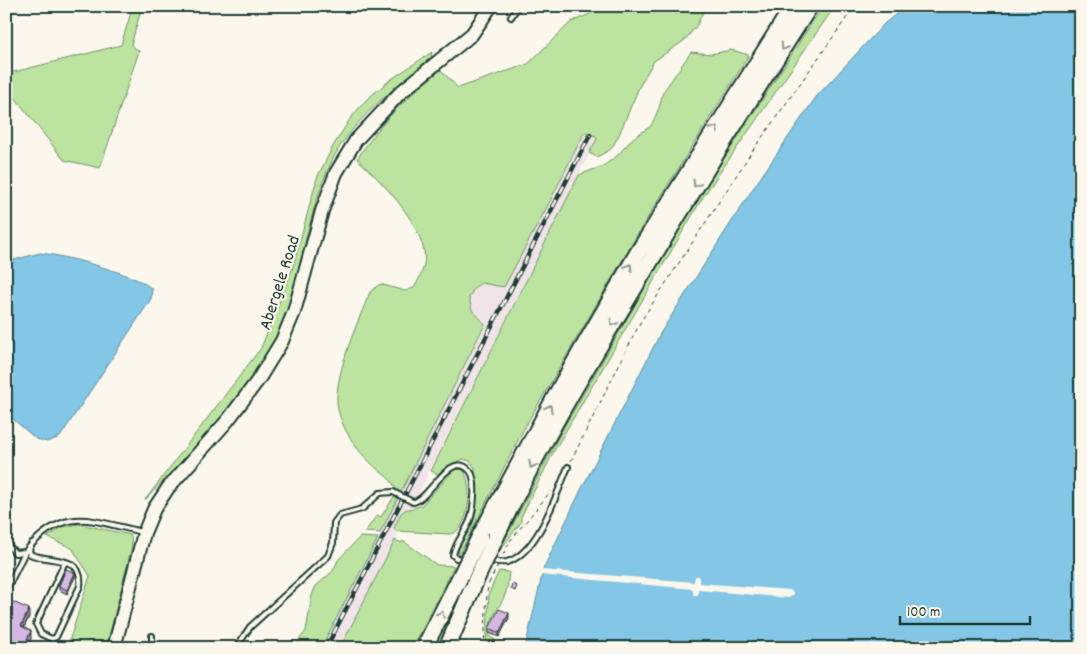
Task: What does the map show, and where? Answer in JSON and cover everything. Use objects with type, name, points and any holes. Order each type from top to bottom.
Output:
[{"type":"highway","points":[[424,648],[480,536],[562,384],[637,254],[793,6]]},
{"type":"highway","points":[[447,648],[503,539],[514,498],[578,381],[714,154],[810,6]]},
{"type":"main road","name":"Abergele Road","points":[[114,648],[144,533],[154,509],[168,488],[228,420],[258,380],[282,340],[294,312],[322,211],[336,173],[356,140],[402,92],[472,34],[491,6]]},
{"type":"lane","points":[[511,17],[518,6]]},
{"type":"lane","points":[[238,647],[250,628],[328,556],[332,543],[334,523],[340,515],[362,509],[380,493],[393,492],[413,502],[418,502],[425,496],[435,481],[453,467],[461,466],[468,468],[472,474],[473,482],[471,516],[456,544],[453,554],[456,558],[473,560]]},
{"type":"lane","points":[[481,560],[506,562],[520,556],[532,546],[568,467]]},
{"type":"lane","points":[[6,591],[25,552],[44,531],[58,522],[77,519],[144,533]]},
{"type":"lane","points":[[6,522],[8,545],[15,553],[25,552]]},
{"type":"lane","points":[[32,543],[29,550],[30,554],[65,562],[79,572],[80,586],[56,636],[52,639],[41,634],[36,624],[65,562]]},
{"type":"lane","points":[[152,636],[152,648]]},
{"type":"path","points":[[568,467],[641,321],[751,153],[855,6]]},
{"type":"path","points":[[484,648],[487,592],[482,582],[503,539],[554,488]]},
{"type":"shaded area","points":[[587,132],[596,136],[597,139],[340,648],[321,648],[380,533],[365,532],[377,515],[381,517],[397,491],[401,492],[485,325],[472,310],[469,298],[474,288],[480,283],[496,285],[547,207],[584,133]]},
{"type":"green space","points":[[133,6],[142,6],[131,45],[139,51],[100,168],[64,160],[6,86],[6,74],[121,45]]},
{"type":"green space","points":[[614,6],[701,6],[703,12],[697,25],[685,40],[654,61],[640,85],[611,149],[597,157],[589,153],[597,139],[596,136],[584,133],[504,287],[481,283],[474,288],[469,298],[472,310],[485,324],[401,492],[363,455],[350,438],[338,409],[338,383],[347,350],[370,292],[380,284],[405,291],[414,288],[419,280],[425,256],[420,238],[406,213],[388,189],[357,159],[375,133],[395,111],[416,90],[441,70],[458,88],[528,64],[571,22]]},
{"type":"green space","points":[[823,6],[835,6],[703,197],[554,451],[521,517],[521,522],[498,553],[560,434],[650,279],[712,177]]},
{"type":"green space","points":[[731,50],[749,55],[640,230],[526,425],[459,555],[458,548],[475,517],[475,468],[470,461],[463,459],[437,474],[431,471],[579,175],[603,166],[617,156],[633,138],[651,126],[659,108],[663,92],[691,52],[711,54]]},
{"type":"green space","points":[[432,52],[431,59],[374,106],[338,149],[326,173],[317,199],[296,285],[284,324],[266,358],[218,422],[145,500],[261,348],[292,270],[317,178],[332,148],[350,119],[366,100],[390,80]]},
{"type":"green space","points":[[462,469],[466,475],[469,494],[466,515],[457,531],[450,534],[396,531],[394,528],[401,513],[405,510],[421,506],[454,470]]},
{"type":"green space","points":[[394,497],[398,498],[380,533],[365,532],[377,515],[381,517]]},
{"type":"green space","points":[[79,524],[131,535],[132,547],[106,648],[67,648],[90,576],[72,548],[47,537],[63,527]]},
{"type":"green space","points":[[360,537],[378,538],[321,648],[293,648],[306,631],[312,595],[316,586],[333,571],[338,560]]},
{"type":"green space","points":[[395,540],[402,543],[403,541],[437,565],[454,566],[413,648],[340,648]]},
{"type":"green space","points":[[470,570],[474,570],[440,648],[432,648]]},
{"type":"green space","points":[[499,571],[509,572],[507,587],[504,598],[490,625],[490,637],[495,640],[495,648],[486,648],[489,593]]},
{"type":"water","points":[[906,6],[1081,6],[1081,648],[525,648],[544,567],[661,332],[752,190],[816,97],[885,23]]},
{"type":"water","points":[[40,253],[81,261],[132,277],[152,289],[151,299],[60,437],[47,442],[36,439],[6,413],[6,262]]},
{"type":"pier","points":[[541,570],[694,582],[695,576],[699,576],[699,583],[790,590],[794,594],[789,598],[698,590],[698,595],[693,595],[693,589],[540,575]]},
{"type":"building","points":[[66,569],[75,573],[67,590],[59,586]]},
{"type":"building","points":[[512,584],[517,586],[515,591],[511,589]]},
{"type":"building","points":[[6,599],[29,609],[21,626],[31,631],[27,639],[38,648],[29,648],[6,637]]},
{"type":"building","points":[[499,609],[509,613],[499,633],[489,628]]},
{"type":"railway","points":[[326,648],[590,135]]}]
